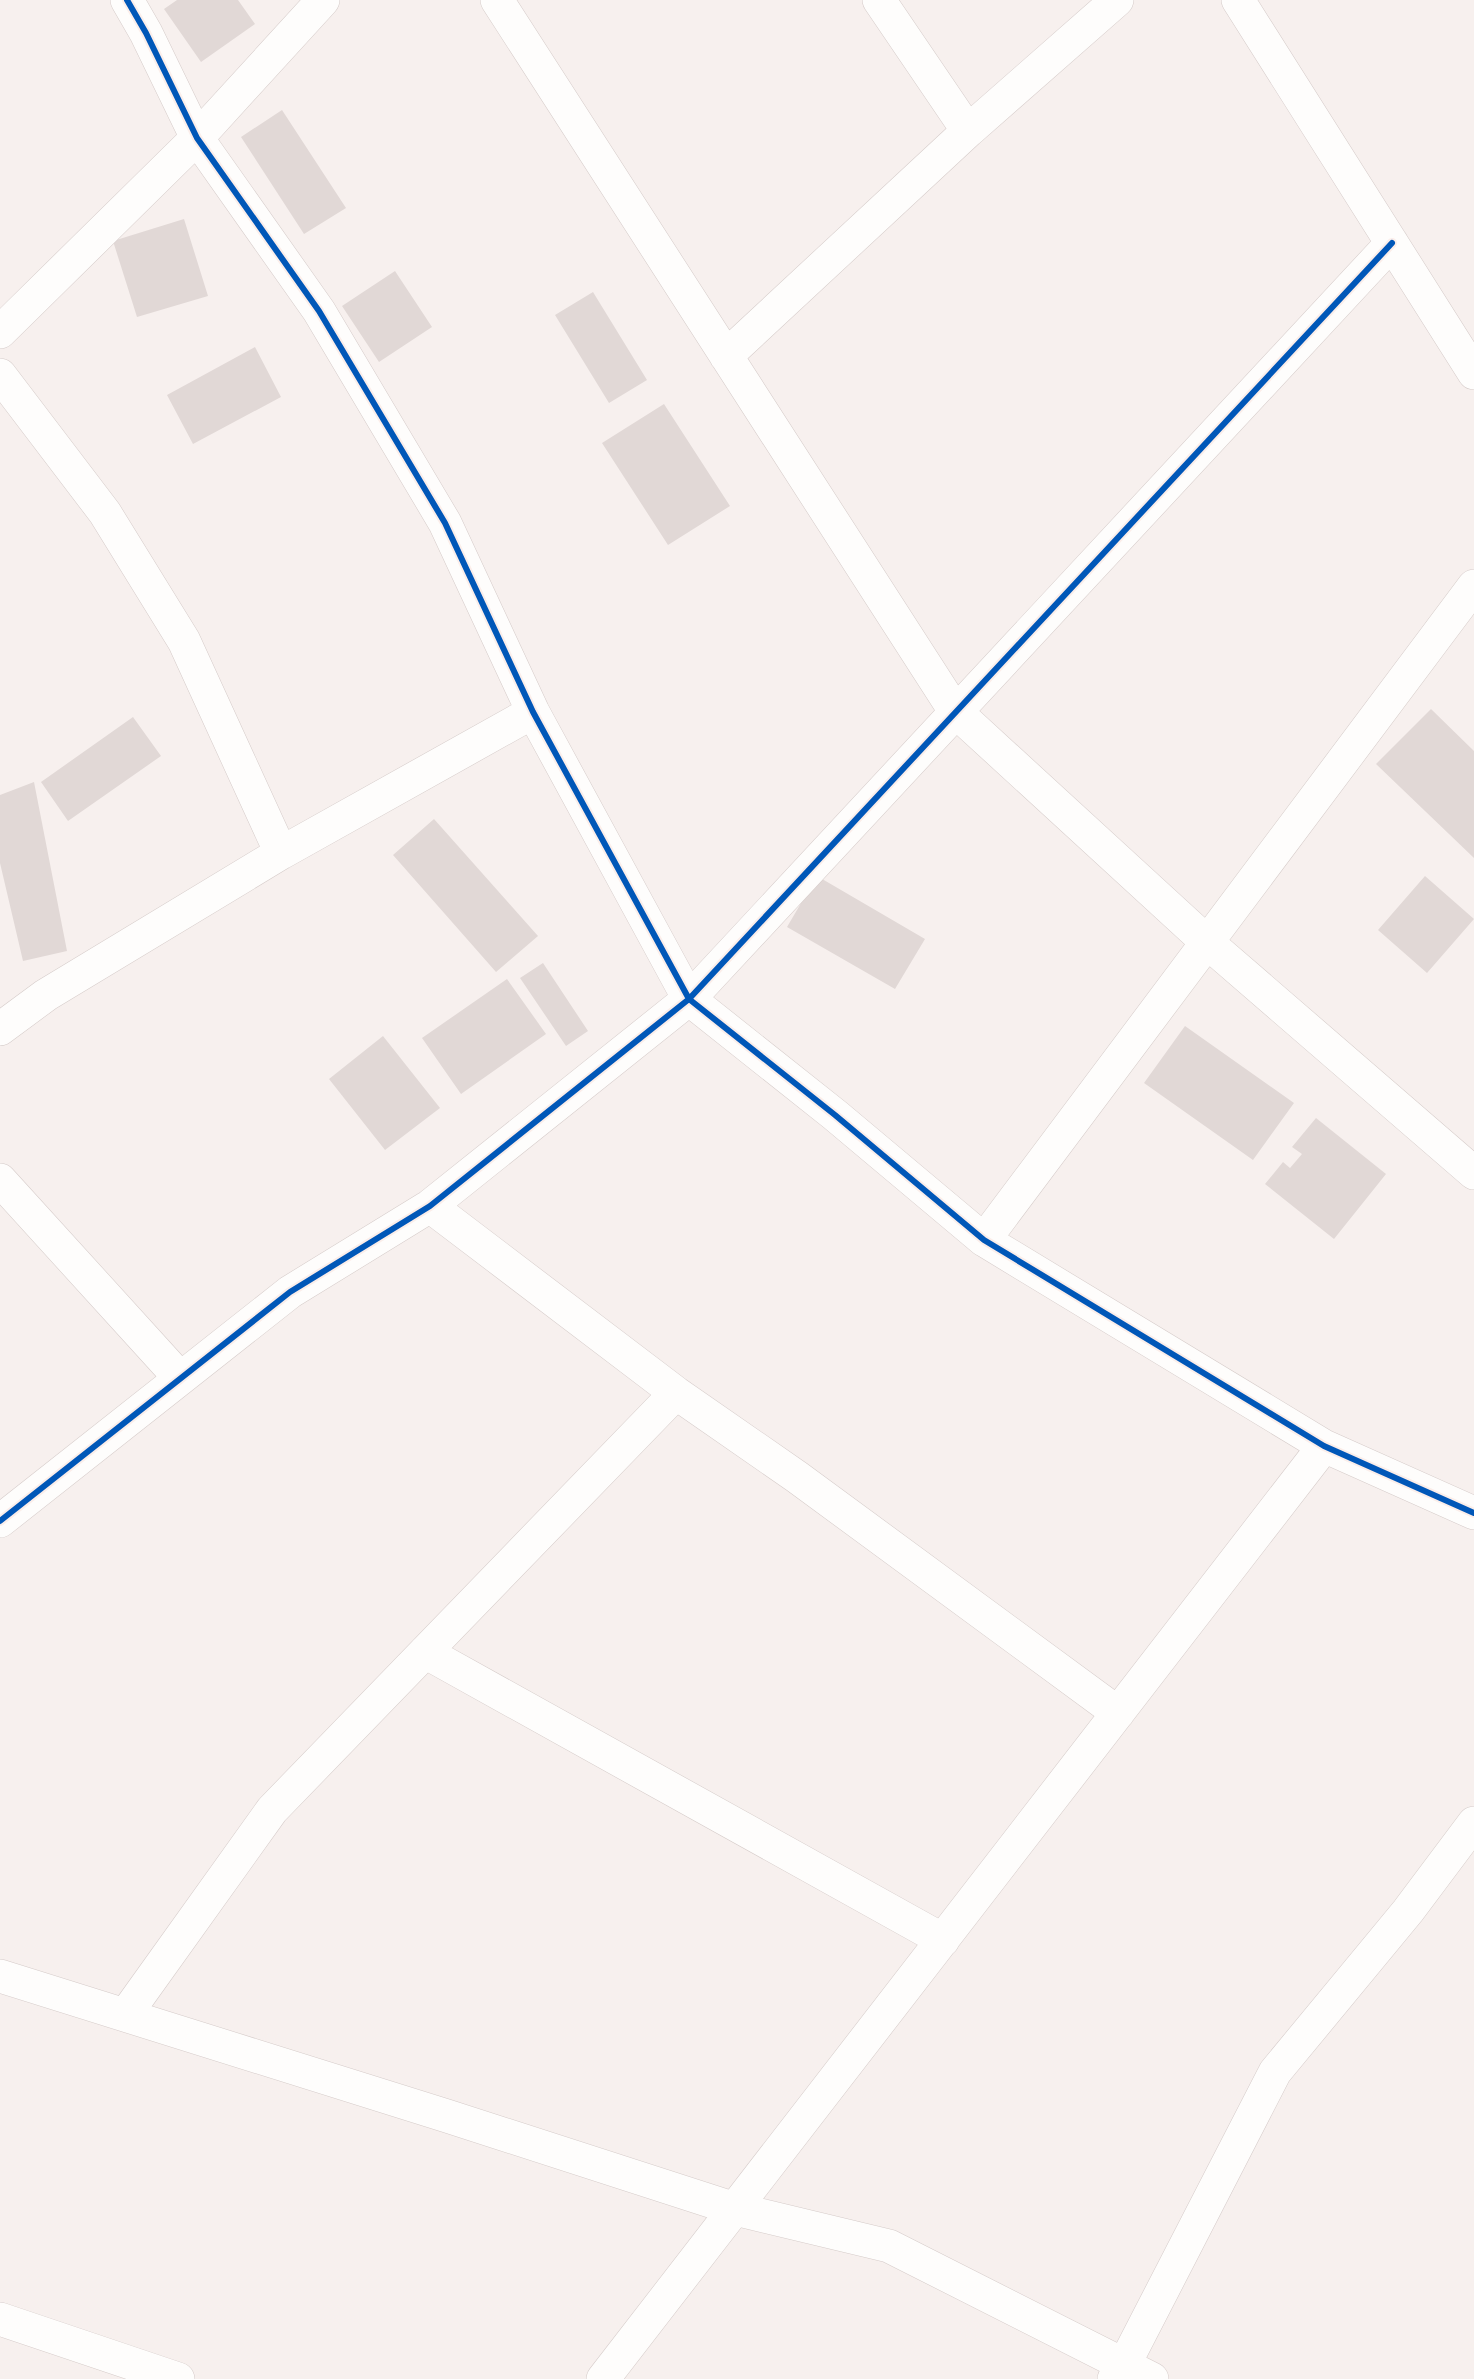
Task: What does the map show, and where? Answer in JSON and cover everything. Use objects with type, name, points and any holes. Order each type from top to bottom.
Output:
[{"type":"street","points":[[127,0],[146,33],[197,138],[319,311],[445,523],[533,712],[689,999],[835,1115],[984,1240],[1324,1446],[1474,1513]]},
{"type":"street","points":[[0,332],[197,138],[323,0]]},
{"type":"street","points":[[497,0],[955,711],[1208,943],[1474,1173]]},
{"type":"street","points":[[879,0],[968,131]]},
{"type":"street","points":[[726,356],[968,131],[1117,0]]},
{"type":"street","points":[[1238,0],[1474,374]]},
{"type":"street","points":[[0,1521],[290,1292],[430,1206],[689,999],[1392,243]]},
{"type":"street","points":[[0,375],[105,513],[184,640],[281,853]]},
{"type":"street","points":[[984,1240],[1474,586]]},
{"type":"street","points":[[0,1029],[46,995],[281,853],[533,712]]},
{"type":"street","points":[[0,1180],[180,1378]]},
{"type":"street","points":[[430,1206],[676,1393],[1118,1713]]},
{"type":"street","points":[[126,2014],[272,1810],[676,1393]]},
{"type":"street","points":[[603,2379],[1324,1446]]},
{"type":"street","points":[[424,1652],[943,1940]]},
{"type":"street","points":[[0,1976],[33,1988],[126,2014],[735,2209],[889,2246],[1130,2374],[1275,2072],[1408,1911],[1474,1823]]},
{"type":"street","points":[[0,2319],[178,2379]]},
{"type":"building","points":[[177,0],[238,0],[255,24],[201,62],[164,9]]},
{"type":"building","points":[[282,110],[346,208],[304,234],[241,137]]},
{"type":"building","points":[[184,219],[208,296],[137,317],[113,241]]},
{"type":"building","points":[[395,271],[432,327],[379,362],[342,306]]},
{"type":"building","points":[[593,292],[647,380],[609,403],[555,315]]},
{"type":"building","points":[[255,347],[281,397],[193,444],[167,395]]},
{"type":"building","points":[[664,404],[730,506],[668,545],[602,443]]},
{"type":"building","points":[[1431,709],[1474,751],[1474,858],[1376,764]]},
{"type":"building","points":[[133,717],[161,756],[68,821],[41,782]]},
{"type":"building","points":[[34,782],[67,951],[23,961],[0,863],[0,795]]},
{"type":"building","points":[[434,819],[538,936],[496,972],[393,855]]},
{"type":"building","points":[[817,876],[925,939],[895,989],[787,927]]},
{"type":"building","points":[[1425,876],[1474,919],[1427,973],[1378,930]]},
{"type":"building","points":[[543,963],[588,1031],[566,1046],[520,978]]},
{"type":"building","points":[[507,979],[546,1034],[461,1094],[422,1038]]},
{"type":"building","points":[[1185,1026],[1294,1103],[1253,1160],[1144,1083]]},
{"type":"building","points":[[383,1036],[440,1108],[385,1150],[329,1079]]},
{"type":"building","points":[[1316,1118],[1386,1174],[1334,1239],[1265,1184],[1283,1162],[1290,1168],[1302,1154],[1292,1147]]},
{"type":"cycle path","points":[[127,0],[146,33],[197,138],[319,311],[445,523],[533,712],[689,999],[835,1115],[984,1240],[1324,1446],[1474,1513]]},
{"type":"cycle path","points":[[0,1521],[290,1292],[430,1206],[689,999],[1392,243]]}]
